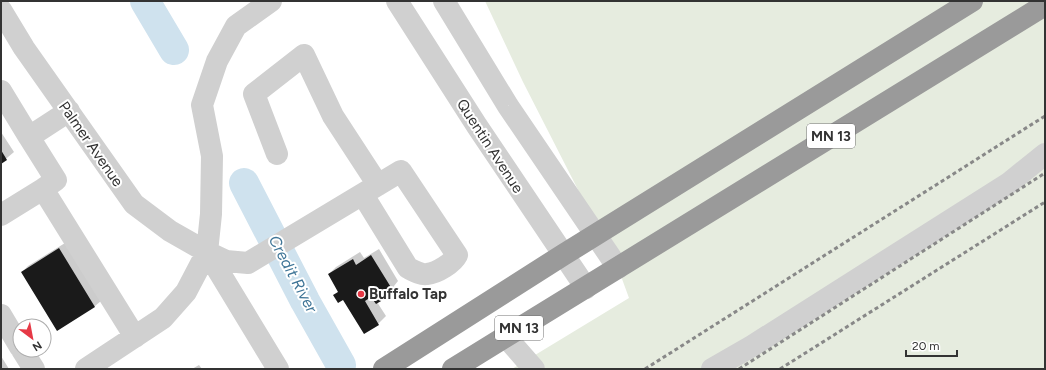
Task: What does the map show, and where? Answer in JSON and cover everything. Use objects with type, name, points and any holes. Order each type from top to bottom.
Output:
[{"type":"highway","name":"MN 13","points":[[384,369],[563,255],[972,1]]},
{"type":"highway","name":"MN 13","points":[[453,369],[1045,5]]},
{"type":"street","points":[[86,369],[163,318],[186,292],[207,252],[211,214],[212,156],[202,105],[216,61],[236,26],[271,1]]},
{"type":"street","name":"Quentin Avenue","points":[[398,1],[477,126],[586,288]]},
{"type":"street","points":[[444,1],[508,106],[594,236],[618,268]]},
{"type":"street","name":"Palmer Avenue","points":[[1,10],[24,48],[134,204],[170,231],[207,252],[226,260],[248,262],[402,171],[457,255],[455,259],[441,268],[427,274],[408,268],[371,190]]},
{"type":"street","points":[[277,154],[254,94],[304,55],[371,190]]},
{"type":"street","points":[[1,91],[56,180],[1,215]]},
{"type":"street","points":[[29,137],[69,111]]},
{"type":"street","points":[[712,369],[752,346],[1009,183],[1045,154]]},
{"type":"street","points":[[43,188],[135,337]]},
{"type":"street","points":[[207,252],[278,369]]},
{"type":"street","points":[[1,315],[12,334]]},
{"type":"street","points":[[506,337],[534,369]]},
{"type":"street","points":[[27,358],[34,369]]},
{"type":"shaded area","points":[[485,1],[1045,1],[1045,369],[512,369],[629,298],[618,268],[523,82]]},
{"type":"building","points":[[1,150],[7,160],[1,164]]},
{"type":"building","points":[[59,248],[95,307],[57,331],[52,323],[52,318],[49,318],[21,272]]},
{"type":"building","name":"Buffalo Tap","points":[[371,255],[392,289],[386,293],[388,297],[376,304],[371,297],[365,301],[379,325],[364,334],[343,300],[338,303],[333,295],[338,292],[328,274],[353,259],[356,265]]},
{"type":"waterway","name":"Credit River","points":[[145,1],[174,50]]},
{"type":"waterway","name":"Credit River","points":[[244,183],[305,301],[341,365]]},
{"type":"railway","points":[[645,369],[1045,116]]},
{"type":"railway","points":[[739,369],[1045,173]]},
{"type":"railway","points":[[780,369],[1045,202]]},
{"type":"place","name":"Buffalo Tap","points":[[361,294]]}]
